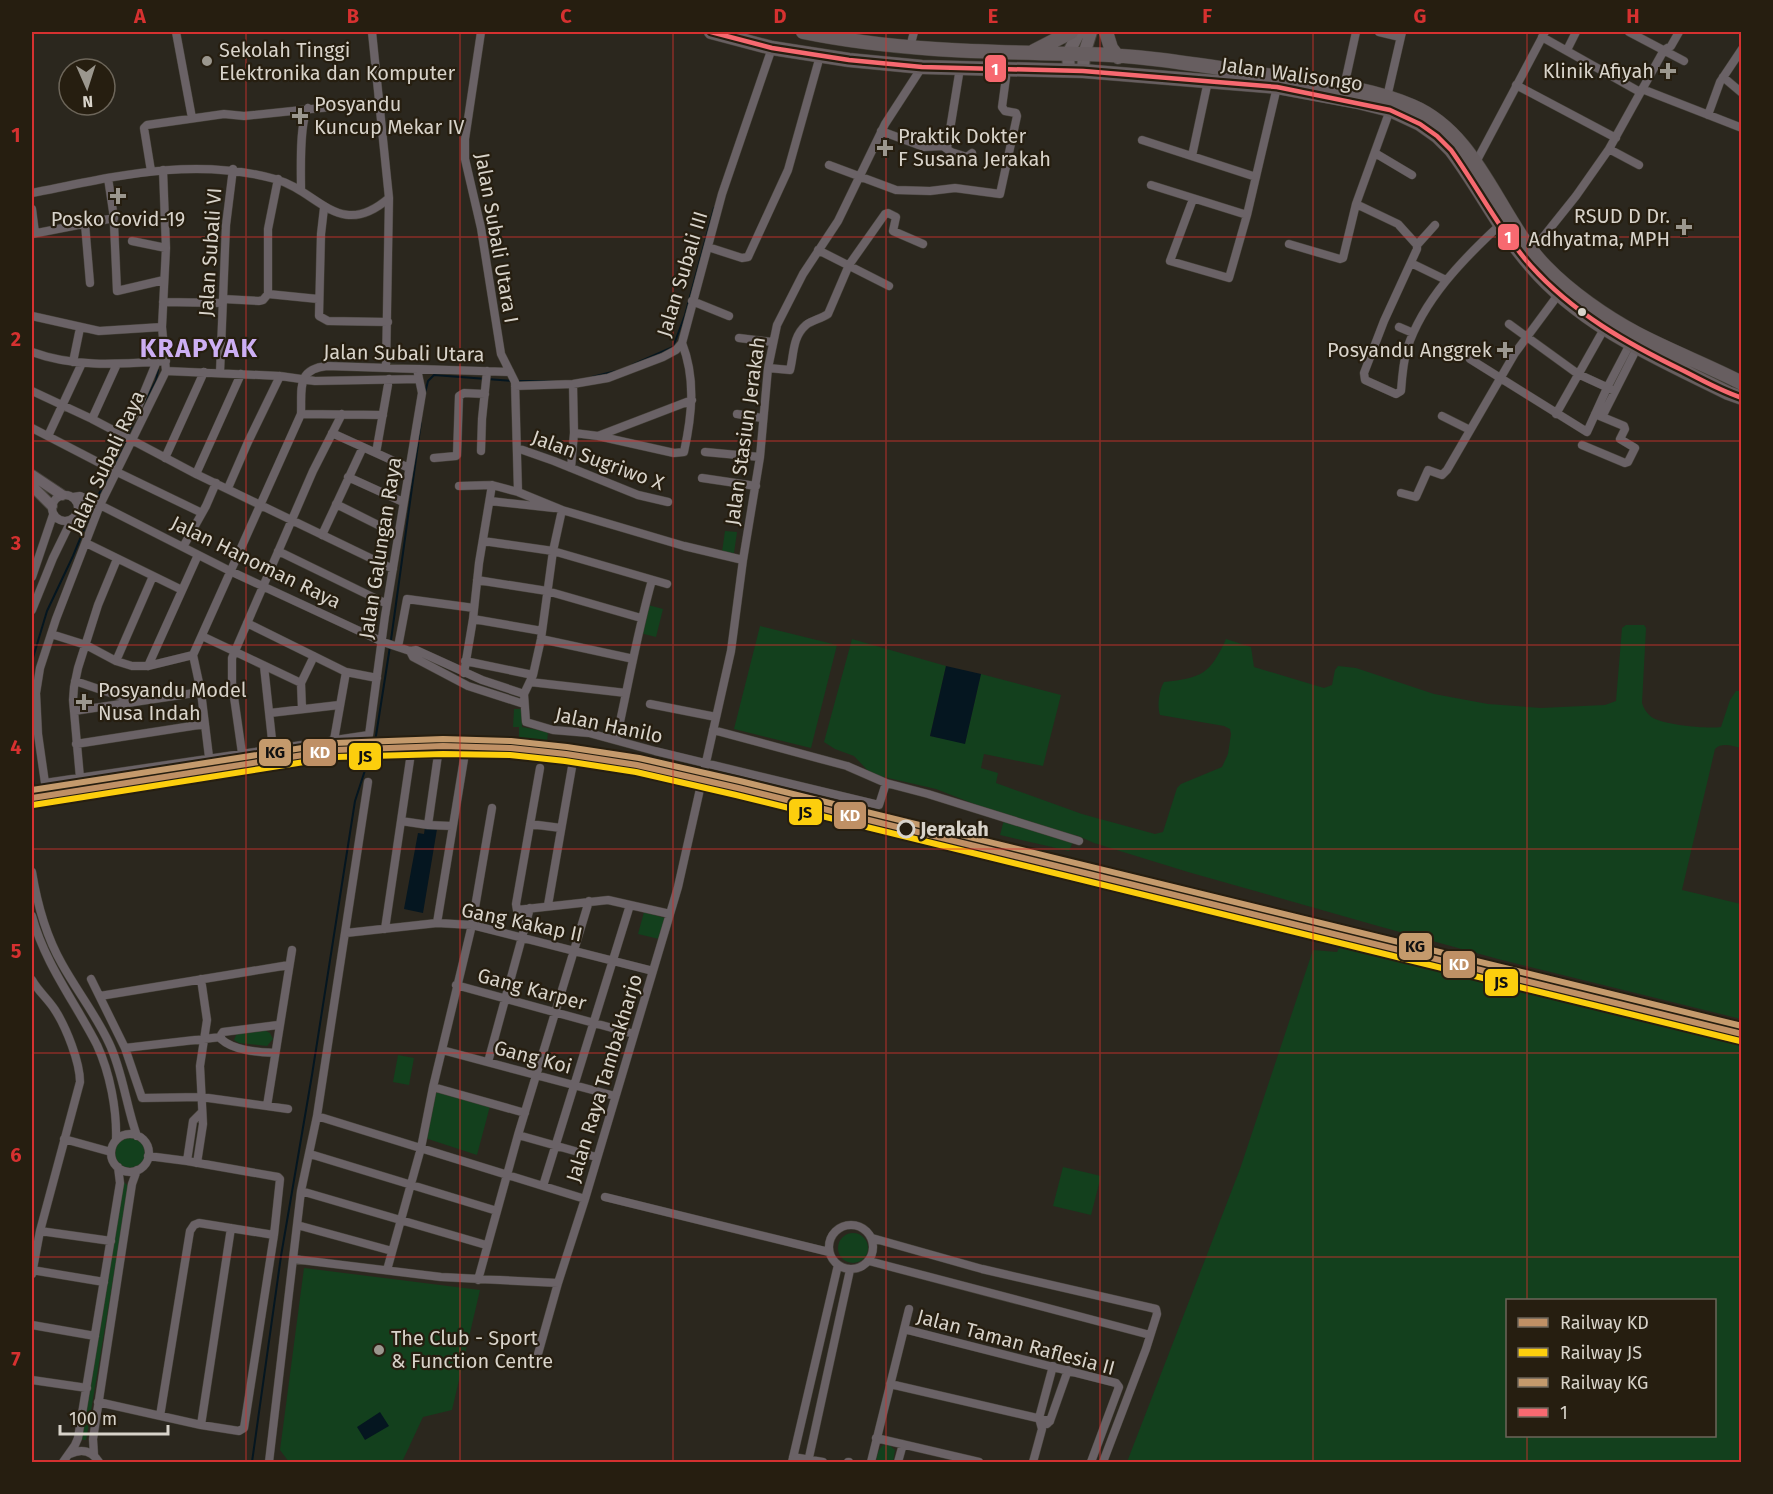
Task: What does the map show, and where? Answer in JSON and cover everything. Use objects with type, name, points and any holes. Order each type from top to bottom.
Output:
[{"type":"highway","name":"Jalan Walisongo","points":[[711,32],[772,48],[820,57],[922,67],[1076,70],[1346,92]]},
{"type":"highway","name":"Jalan Walisongo","points":[[803,32],[869,37],[910,47],[1084,54],[1171,61],[1346,92],[1389,104],[1413,106],[1441,124],[1456,139],[1475,164],[1531,252],[1556,277],[1614,321],[1742,383]]},
{"type":"highway","points":[[1029,53],[1071,32]]},
{"type":"highway","points":[[1106,32],[1111,48],[1118,57]]},
{"type":"highway","name":"Jalan Walisongo","points":[[1389,104],[1437,136],[1451,150],[1528,264],[1558,295],[1604,329],[1633,346],[1742,398]]},
{"type":"main road","points":[[1076,70],[1068,54],[1079,32]]},
{"type":"main road","points":[[1076,70],[1091,32]]},
{"type":"street","points":[[176,32],[192,118]]},
{"type":"street","points":[[372,32],[388,198],[386,368]]},
{"type":"street","name":"Jalan Subali Utara I","points":[[481,32],[465,139],[465,159],[481,228],[501,354],[513,379],[518,492]]},
{"type":"street","points":[[910,47],[914,32]]},
{"type":"street","points":[[1346,92],[1356,32]]},
{"type":"street","points":[[1289,244],[1340,259],[1344,257],[1356,204],[1375,153],[1389,104],[1401,34],[1379,32]]},
{"type":"street","points":[[1567,50],[1576,32]]},
{"type":"street","points":[[1629,32],[1684,61]]},
{"type":"street","points":[[1531,252],[1576,196],[1609,149],[1664,50],[1671,46],[1679,32]]},
{"type":"street","points":[[1475,164],[1544,34],[1567,50],[1641,90],[1742,128]]},
{"type":"street","name":"Jalan Subali III","points":[[513,379],[573,384],[608,378],[663,357],[676,350],[682,343],[731,166],[772,48]]},
{"type":"street","points":[[1708,115],[1715,92],[1742,49]]},
{"type":"street","points":[[708,247],[742,258],[748,257],[791,162],[820,57]]},
{"type":"street","name":"Jalan Stasiun Jerakah","points":[[705,763],[731,651],[760,456],[768,368],[777,325],[818,250],[838,221],[881,131],[922,67]]},
{"type":"street","points":[[947,148],[960,68]]},
{"type":"street","points":[[829,165],[896,190],[955,188],[997,194],[1001,192],[1017,116],[1016,113],[1005,111],[1002,106],[1007,70]]},
{"type":"street","points":[[1723,77],[1742,93]]},
{"type":"street","points":[[1192,156],[1208,81]]},
{"type":"street","points":[[1516,85],[1616,138]]},
{"type":"street","points":[[1193,199],[1170,261],[1229,278],[1257,177],[1277,87]]},
{"type":"street","points":[[151,171],[145,126],[224,114],[244,116],[380,102]]},
{"type":"street","points":[[301,190],[304,116],[308,108]]},
{"type":"street","points":[[881,131],[924,147],[940,146],[967,157],[972,153]]},
{"type":"street","points":[[1143,140],[1257,177]]},
{"type":"street","points":[[1609,149],[1639,165]]},
{"type":"street","points":[[1375,153],[1412,175]]},
{"type":"street","points":[[32,193],[151,171],[233,169],[278,179],[301,190],[324,208],[357,215],[372,210],[388,198]]},
{"type":"street","name":"Jalan Subali VI","points":[[220,373],[226,225],[233,169]]},
{"type":"street","name":"Jalan Subali Raya","points":[[80,778],[48,784],[44,779],[36,693],[40,668],[51,634],[86,543],[94,502],[126,439],[166,371],[161,361],[158,328],[163,302],[166,249],[163,170]]},
{"type":"street","points":[[32,209],[33,233],[114,218],[108,178]]},
{"type":"street","points":[[163,302],[263,300],[268,294],[268,228],[278,179]]},
{"type":"street","points":[[1151,185],[1247,215]]},
{"type":"street","points":[[1356,204],[1398,224],[1417,244]]},
{"type":"street","points":[[324,208],[318,316],[324,320],[388,322]]},
{"type":"street","points":[[768,368],[790,370],[793,351],[801,331],[828,314],[849,265],[885,214],[897,217],[893,231],[923,244]]},
{"type":"street","points":[[86,224],[90,283]]},
{"type":"street","points":[[114,224],[117,291],[164,280]]},
{"type":"street","points":[[1435,225],[1417,244],[1411,264],[1383,321],[1364,374],[1365,380],[1396,394],[1400,393],[1405,360],[1413,333],[1446,280],[1501,224]]},
{"type":"street","points":[[132,241],[166,249]]},
{"type":"street","points":[[818,250],[889,286]]},
{"type":"street","points":[[1411,264],[1446,280]]},
{"type":"street","points":[[268,294],[318,299]]},
{"type":"street","points":[[1401,493],[1416,497],[1428,470],[1443,474],[1500,377],[1558,295]]},
{"type":"street","points":[[692,301],[729,316]]},
{"type":"street","points":[[32,316],[99,331],[158,328]]},
{"type":"street","points":[[1509,324],[1578,374],[1611,389]]},
{"type":"street","points":[[1399,327],[1413,333]]},
{"type":"street","points":[[48,436],[63,406],[77,363],[80,328]]},
{"type":"street","points":[[1556,414],[1604,329]]},
{"type":"street","points":[[739,338],[772,342]]},
{"type":"street","points":[[574,433],[681,454],[684,452],[692,400],[688,363],[682,343]]},
{"type":"street","points":[[1470,359],[1587,432],[1599,416],[1633,346]]},
{"type":"street","points":[[32,352],[77,363],[117,364],[161,361]]},
{"type":"street","points":[[126,439],[136,412],[161,361]]},
{"type":"street","points":[[92,419],[117,364]]},
{"type":"street","name":"Jalan Subali Utara","points":[[303,380],[307,372],[320,366],[417,369],[513,379]]},
{"type":"street","name":"Jalan Galungan Raya","points":[[334,740],[370,734],[384,643],[387,604],[422,393],[417,369]]},
{"type":"street","points":[[166,371],[280,376],[303,380],[419,379]]},
{"type":"street","points":[[165,458],[204,372]]},
{"type":"street","points":[[196,474],[242,374]]},
{"type":"street","points":[[228,488],[280,376]]},
{"type":"street","points":[[481,451],[487,376]]},
{"type":"street","points":[[376,453],[389,379]]},
{"type":"street","points":[[209,757],[201,692],[193,655],[301,414],[303,380]]},
{"type":"street","points":[[571,468],[574,433],[573,384]]},
{"type":"street","points":[[32,391],[92,419],[196,474],[393,569]]},
{"type":"street","points":[[434,458],[457,454],[459,396],[464,393],[485,394]]},
{"type":"street","points":[[598,436],[692,400]]},
{"type":"street","points":[[301,414],[383,415]]},
{"type":"street","points":[[242,753],[231,660],[313,471],[342,414]]},
{"type":"street","points":[[737,414],[762,418]]},
{"type":"street","points":[[1442,416],[1470,430]]},
{"type":"street","points":[[1582,445],[1628,462],[1635,447],[1620,439],[1625,428],[1599,416]]},
{"type":"street","points":[[32,428],[202,513]]},
{"type":"street","points":[[332,433],[409,468]]},
{"type":"street","points":[[322,535],[363,447]]},
{"type":"street","name":"Jalan Sugriwo X","points":[[517,448],[638,495],[668,502]]},
{"type":"street","points":[[705,452],[760,456]]},
{"type":"street","name":"Jalan Hanoman Raya","points":[[32,475],[67,496],[80,496],[94,502],[230,571],[384,643],[410,651],[416,650],[464,673],[524,694]]},
{"type":"street","points":[[348,477],[403,502]]},
{"type":"street","points":[[702,478],[756,486]]},
{"type":"street","points":[[183,547],[216,483]]},
{"type":"street","points":[[464,673],[492,485]]},
{"type":"street","points":[[459,486],[492,485],[518,492],[560,509],[684,546],[743,560]]},
{"type":"street","points":[[32,486],[64,521],[72,519]]},
{"type":"street","points":[[32,577],[55,499],[67,496],[79,507]]},
{"type":"street","points":[[32,610],[53,558],[72,519],[76,516],[81,501],[94,502]]},
{"type":"street","points":[[490,501],[560,509]]},
{"type":"street","points":[[336,504],[398,535]]},
{"type":"street","points":[[410,651],[413,657],[438,671],[479,690],[524,704],[524,694],[532,678],[541,635],[560,509]]},
{"type":"street","points":[[483,541],[553,551],[667,584]]},
{"type":"street","points":[[86,543],[182,590]]},
{"type":"street","points":[[278,551],[387,604]]},
{"type":"street","points":[[40,555],[53,558]]},
{"type":"street","points":[[148,666],[198,555]]},
{"type":"street","points":[[117,559],[98,605],[75,681],[73,700],[80,778],[334,740],[346,672]]},
{"type":"street","points":[[116,661],[153,576]]},
{"type":"street","points":[[477,580],[547,591],[641,618]]},
{"type":"street","points":[[616,740],[641,618],[652,580]]},
{"type":"street","points":[[397,647],[407,598],[474,608]]},
{"type":"street","points":[[473,619],[629,658]]},
{"type":"street","points":[[247,622],[346,672],[377,678]]},
{"type":"street","points":[[51,634],[86,645],[116,661],[132,666],[148,666],[193,655]]},
{"type":"street","points":[[202,636],[301,683]]},
{"type":"street","points":[[302,709],[301,683],[314,656]]},
{"type":"street","points":[[465,661],[532,678],[626,693]]},
{"type":"street","points":[[264,666],[273,749]]},
{"type":"street","points":[[479,690],[482,680]]},
{"type":"street","points":[[75,681],[135,702]]},
{"type":"street","points":[[494,695],[496,686]]},
{"type":"street","points":[[74,711],[201,692]]},
{"type":"street","name":"Jalan Hanilo","points":[[524,704],[524,719],[531,725],[616,740],[879,805],[886,783]]},
{"type":"street","points":[[270,713],[339,705]]},
{"type":"street","points":[[650,705],[716,717]]},
{"type":"street","points":[[76,744],[205,724]]},
{"type":"street","points":[[713,730],[847,766],[886,783],[1079,841]]},
{"type":"street","points":[[385,929],[411,753]]},
{"type":"street","points":[[373,758],[378,754],[438,755],[428,825]]},
{"type":"street","points":[[437,923],[464,759]]},
{"type":"street","name":"Jalan Raya Tambakharjo","points":[[317,1116],[585,1199],[670,914],[688,847],[705,763]]},
{"type":"street","points":[[548,905],[572,767]]},
{"type":"street","points":[[540,768],[516,908],[521,911],[548,905],[608,900],[670,914]]},
{"type":"street","points":[[269,1462],[301,1191],[317,1116],[368,782]]},
{"type":"street","points":[[387,1270],[421,1148],[456,985],[472,925],[492,808]]},
{"type":"street","points":[[401,821],[452,826]]},
{"type":"street","points":[[530,824],[561,828]]},
{"type":"street","points":[[32,872],[46,928],[62,964],[110,1045],[137,1136]]},
{"type":"street","points":[[478,1280],[518,1135],[589,901]]},
{"type":"street","points":[[543,1186],[630,905]]},
{"type":"street","points":[[488,1062],[530,908]]},
{"type":"street","points":[[32,916],[51,967],[97,1045],[104,1063],[117,1123],[116,1140],[111,1152],[114,1163],[124,1171],[137,1170],[142,1167],[148,1156],[146,1144],[137,1136],[126,1134],[116,1140]]},
{"type":"street","name":"Gang Kakap II","points":[[346,933],[437,923],[472,925],[653,971]]},
{"type":"street","points":[[267,1106],[292,950]]},
{"type":"street","points":[[100,996],[289,965]]},
{"type":"street","points":[[91,979],[125,1048],[140,1094],[144,1099],[201,1097],[288,1109]]},
{"type":"street","points":[[197,1163],[203,1124],[200,1066],[207,1020],[201,979]]},
{"type":"street","points":[[32,980],[35,990],[55,1011],[80,1072],[80,1082],[40,1231],[32,1272],[104,1282]]},
{"type":"street","name":"Gang Karper","points":[[456,985],[634,1034]]},
{"type":"street","points":[[221,1037],[223,1032],[279,1025]]},
{"type":"street","points":[[125,1048],[221,1037]]},
{"type":"street","points":[[221,1037],[225,1043],[249,1050],[276,1053]]},
{"type":"street","name":"Gang Koi","points":[[442,1050],[615,1096]]},
{"type":"street","points":[[433,1087],[525,1113]]},
{"type":"street","points":[[187,1161],[193,1121],[201,1113]]},
{"type":"street","points":[[191,1134],[201,1135]]},
{"type":"street","points":[[518,1135],[596,1157]]},
{"type":"street","points":[[64,1139],[111,1152]]},
{"type":"street","points":[[310,1154],[497,1210]]},
{"type":"street","points":[[98,1402],[201,1425],[238,1431],[244,1428],[281,1183],[278,1177],[148,1156]]},
{"type":"street","points":[[63,1462],[78,1438],[120,1183],[118,1167]]},
{"type":"street","points":[[98,1460],[93,1439],[132,1184],[137,1170]]},
{"type":"street","points":[[301,1191],[486,1245]]},
{"type":"street","points":[[605,1197],[830,1244]]},
{"type":"street","points":[[538,1354],[585,1199]]},
{"type":"street","points":[[160,1416],[190,1231],[194,1225],[199,1223],[274,1235]]},
{"type":"street","points":[[297,1225],[392,1251]]},
{"type":"street","points":[[853,1225],[867,1232],[872,1250],[864,1266],[850,1269],[838,1265],[832,1259],[830,1244],[845,1226],[853,1225]]},
{"type":"street","points":[[201,1425],[231,1228]]},
{"type":"street","points":[[40,1231],[111,1241]]},
{"type":"street","points":[[872,1250],[982,1269],[1156,1312],[1151,1333],[1103,1462]]},
{"type":"street","points":[[872,1250],[912,1274],[1151,1333]]},
{"type":"street","points":[[293,1259],[478,1280],[558,1283]]},
{"type":"street","points":[[823,1462],[793,1460],[838,1265]]},
{"type":"street","points":[[809,1461],[850,1269]]},
{"type":"street","points":[[870,1462],[909,1309]]},
{"type":"street","points":[[32,1325],[95,1336]]},
{"type":"street","name":"Jalan Taman Raflesia II","points":[[904,1329],[1116,1383],[1119,1388],[1091,1462]]},
{"type":"street","points":[[1042,1429],[1039,1418],[1053,1366]]},
{"type":"street","points":[[1033,1462],[1042,1429],[1050,1421],[1068,1370]]},
{"type":"street","points":[[32,1380],[87,1388]]},
{"type":"street","points":[[890,1384],[1050,1421]]},
{"type":"street","points":[[876,1438],[979,1462]]},
{"type":"street","points":[[898,1462],[903,1444]]},
{"type":"street","points":[[70,1454],[82,1450],[98,1460]]},
{"type":"green space","points":[[725,531],[737,532],[734,553],[722,552]]},
{"type":"green space","points":[[648,605],[663,609],[656,637],[640,633]]},
{"type":"green space","points":[[1626,625],[1644,625],[1646,628],[1642,703],[1653,718],[1686,726],[1721,727],[1730,700],[1736,691],[1741,691],[1741,748],[1724,745],[1715,749],[1682,890],[1741,904],[1741,1019],[1498,959],[1378,926],[1188,872],[1094,843],[1076,835],[1069,851],[1000,835],[1005,816],[936,789],[871,774],[854,756],[824,742],[852,639],[946,666],[930,736],[965,743],[981,674],[1061,695],[1043,766],[984,754],[981,768],[998,773],[996,783],[1082,814],[1155,834],[1163,832],[1177,788],[1181,784],[1222,767],[1228,754],[1231,734],[1230,729],[1224,726],[1160,715],[1162,685],[1164,682],[1187,679],[1203,672],[1215,660],[1226,639],[1251,647],[1254,667],[1324,688],[1332,685],[1338,666],[1356,668],[1434,694],[1488,704],[1541,708],[1605,705],[1616,701],[1622,628]]},
{"type":"green space","points":[[760,626],[837,645],[811,748],[734,729]]},
{"type":"green space","points":[[514,709],[522,709],[522,727],[548,732],[547,742],[519,740],[519,727],[513,727]]},
{"type":"green space","points":[[644,912],[665,918],[659,939],[638,934]]},
{"type":"green space","points":[[1342,942],[1741,1036],[1741,1462],[1127,1462],[1240,1169],[1313,950],[1337,952]]},
{"type":"green space","points":[[264,1030],[270,1033],[273,1039],[267,1046],[239,1043],[234,1040],[237,1033]]},
{"type":"green space","points":[[398,1055],[414,1058],[409,1085],[393,1082]]},
{"type":"green space","points":[[434,1089],[490,1106],[477,1155],[425,1138]]},
{"type":"green space","points":[[130,1138],[141,1142],[145,1153],[141,1164],[130,1168],[119,1164],[115,1153],[119,1142]]},
{"type":"green space","points":[[1063,1167],[1101,1176],[1091,1215],[1053,1206]]},
{"type":"green space","points":[[124,1182],[128,1190],[88,1429],[86,1440],[83,1440],[81,1438]]},
{"type":"green space","points":[[853,1233],[864,1237],[868,1248],[864,1259],[853,1263],[842,1259],[838,1248],[842,1237]]},
{"type":"green space","name":"The Club - Sport & Function Centre","points":[[304,1268],[480,1290],[452,1410],[423,1417],[402,1462],[289,1462],[280,1450]]},
{"type":"green space","points":[[888,1444],[895,1450],[893,1462],[876,1462],[880,1448]]},
{"type":"water","points":[[946,666],[981,674],[965,744],[930,736]]},
{"type":"water","points":[[425,827],[437,829],[423,913],[404,909],[418,833],[424,834]]},
{"type":"water","points":[[380,1412],[389,1426],[365,1440],[357,1427]]},
{"type":"waterway","points":[[632,365],[673,347],[685,315],[714,208]]},
{"type":"waterway","points":[[142,406],[156,381],[158,370]]},
{"type":"waterway","points":[[592,377],[616,371]]},
{"type":"waterway","points":[[425,393],[428,381],[434,375],[512,381]]},
{"type":"waterway","points":[[518,381],[554,381]]},
{"type":"waterway","points":[[128,435],[134,421]]},
{"type":"waterway","points":[[375,742],[421,422]]},
{"type":"waterway","points":[[96,500],[126,440]]},
{"type":"waterway","points":[[32,661],[47,611],[94,505]]},
{"type":"waterway","points":[[252,1462],[281,1256],[355,801],[369,758]]},
{"type":"waterway","points":[[32,771],[34,788]]},
{"type":"rail line","name":"KG","points":[[32,790],[334,743],[443,739],[511,741],[567,747],[639,758],[740,781],[1742,1026]]},
{"type":"rail line","name":"KD","points":[[32,798],[335,750],[443,746],[511,748],[566,754],[637,765],[738,788],[1742,1034]]},
{"type":"rail line","name":"JS","points":[[33,805],[336,757],[510,755],[565,761],[636,772],[736,795],[1740,1041]]},
{"type":"transit line","name":"1","points":[[711,32],[772,48],[849,60],[922,67],[1083,71],[1277,87],[1390,110],[1420,124],[1451,150],[1520,253],[1547,283],[1583,313],[1642,350],[1712,386],[1742,398]]},
{"type":"place","name":"Sekolah Tinggi Elektronika dan Komputer","points":[[207,61]]},
{"type":"place","name":"Klinik Afiyah","points":[[1668,71]]},
{"type":"place","name":"Posyandu Kuncup Mekar IV","points":[[300,116]]},
{"type":"place","name":"Praktik Dokter F Susana Jerakah","points":[[885,148]]},
{"type":"place","name":"Posko Covid-19","points":[[118,196]]},
{"type":"place","name":"RSUD D Dr. Adhyatma, MPH","points":[[1684,227]]},
{"type":"place","name":"Posyandu Anggrek","points":[[1505,350]]},
{"type":"place","name":"Posyandu Model Nusa Indah","points":[[84,702]]},
{"type":"place","name":"Jerakah","points":[[906,829]]},
{"type":"place","name":"The Club - Sport & Function Centre","points":[[379,1350]]},
{"type":"district","name":"KRAPYAK","points":[[199,348]]}]
